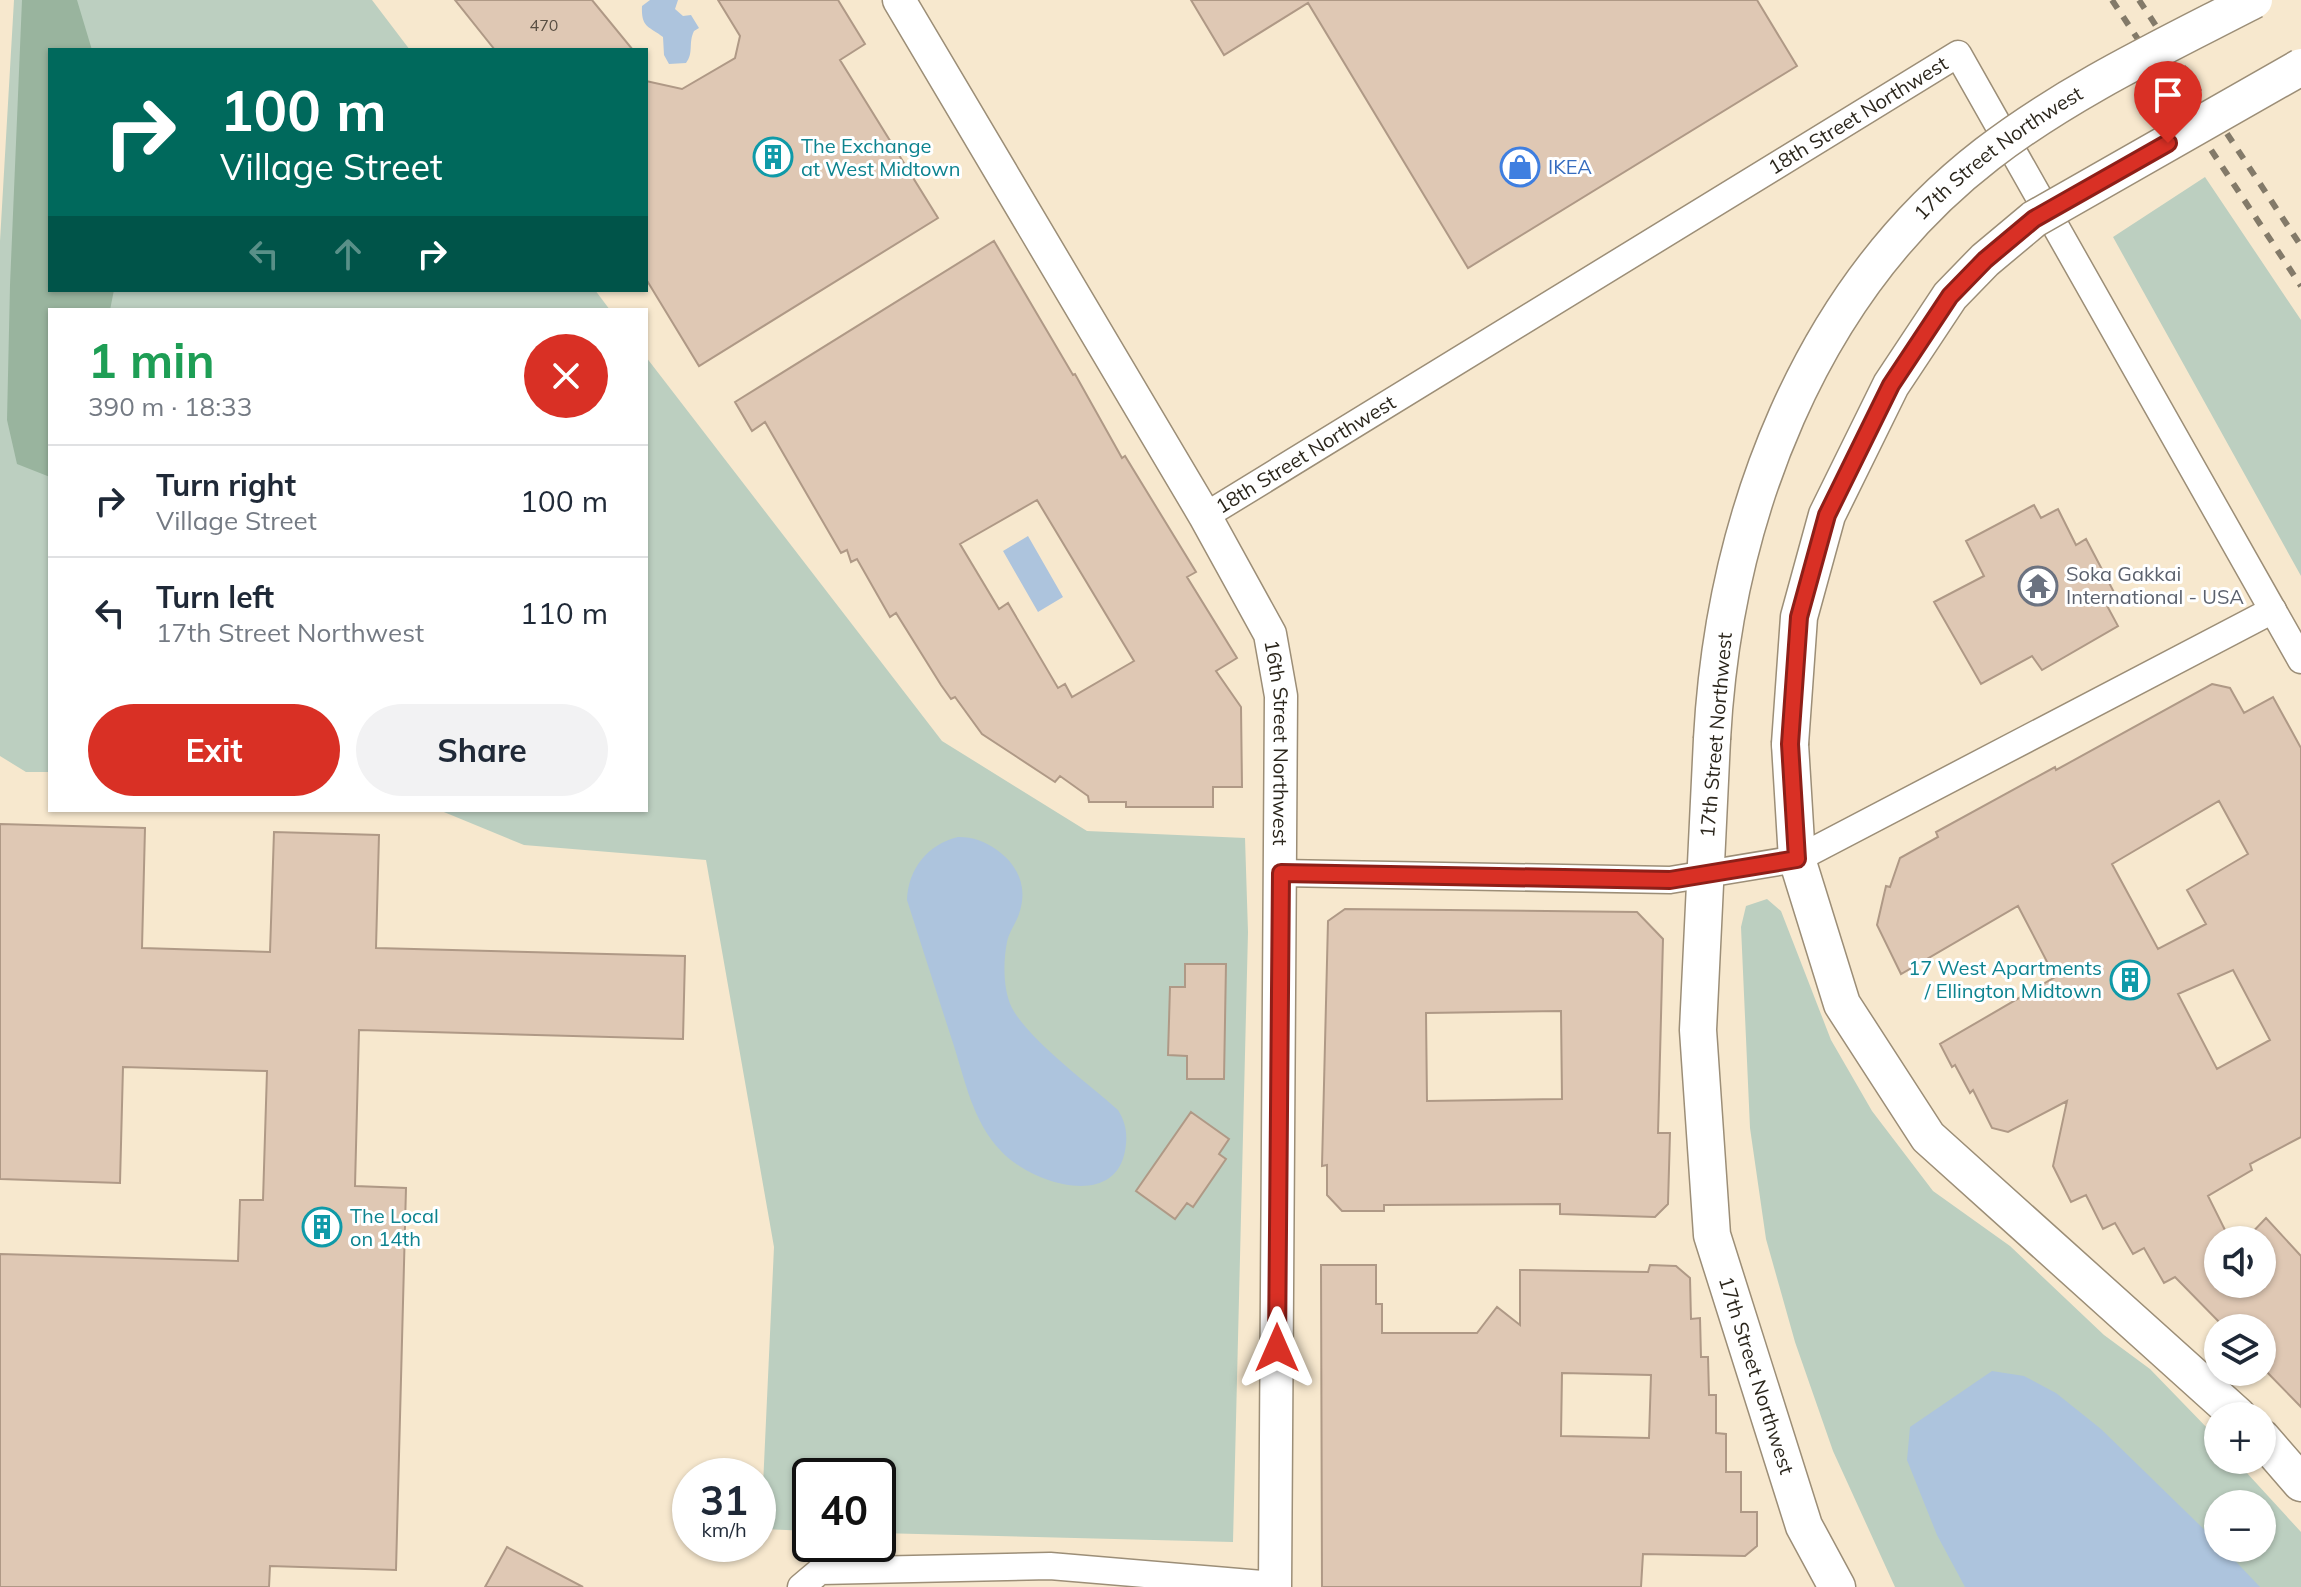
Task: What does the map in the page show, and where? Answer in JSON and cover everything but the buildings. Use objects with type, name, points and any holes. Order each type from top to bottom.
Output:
[{"type":"main road","name":"17th Street Northwest","points":[[1837,1587],[1804,1526],[1713,1241],[1698,1030],[1715,693],[1728,599],[1758,486],[1808,369],[1847,304],[1894,244],[1935,200],[1987,154],[2085,88],[2254,0]]},
{"type":"main road","points":[[2222,1402],[1928,1137],[1842,1004],[1797,859],[1790,744],[1799,617],[1827,515],[1891,385],[1950,296],[1985,260],[2034,219],[2301,67]]},
{"type":"main road","points":[[2276,1454],[2301,1483]]},
{"type":"street","name":"16th Street Northwest","points":[[899,0],[1205,516],[1270,634],[1281,696],[1275,1586]]},
{"type":"street","name":"18th Street Northwest","points":[[1205,516],[1958,54],[2301,660]]},
{"type":"street","points":[[1281,873],[1670,880],[1797,859],[2273,610]]},
{"type":"street","points":[[801,1587],[820,1571],[1050,1566],[1275,1586]]},
{"type":"green space","points":[[14,0],[372,0],[408,48],[48,48],[48,292],[596,292],[608,308],[48,308],[48,772],[26,772],[0,756],[0,241]]},
{"type":"green space","points":[[22,0],[77,0],[91,48],[48,48],[48,292],[114,292],[110,308],[48,308],[48,476],[17,464],[7,420]]},
{"type":"green space","points":[[2205,177],[2301,320],[2301,576],[2113,237]]},
{"type":"green space","points":[[648,360],[942,741],[1087,831],[1245,838],[1248,932],[1233,1542],[896,1533],[896,1458],[792,1458],[792,1530],[776,1530],[776,1458],[764,1458],[774,1247],[706,860],[524,845],[444,812],[648,812]]},
{"type":"green space","points":[[1767,899],[1781,911],[1831,1040],[1872,1111],[1933,1191],[2010,1246],[2104,1335],[2150,1369],[2204,1425],[2204,1474],[2248,1474],[2262,1490],[2204,1490],[2204,1562],[2276,1562],[2276,1505],[2301,1532],[2301,1587],[1895,1587],[1833,1451],[1795,1342],[1766,1239],[1750,1128],[1741,927],[1746,906]]},
{"type":"water","points":[[650,0],[678,0],[675,9],[683,16],[691,15],[699,28],[692,35],[686,63],[669,64],[664,55],[663,37],[645,23],[642,6]]},
{"type":"water","points":[[1028,536],[1063,597],[1038,612],[1003,551]]},
{"type":"water","points":[[958,837],[988,844],[1005,856],[1020,878],[1022,904],[1008,938],[1005,958],[1005,984],[1009,1001],[1020,1021],[1032,1034],[1118,1110],[1126,1134],[1125,1151],[1118,1169],[1105,1181],[1088,1186],[1069,1185],[1031,1173],[1001,1151],[976,1113],[907,900],[911,878],[922,860],[938,845]]},
{"type":"water","points":[[1992,1371],[2024,1376],[2056,1393],[2101,1429],[2204,1529],[2204,1562],[2236,1562],[2260,1587],[1965,1587],[1937,1535],[1907,1460],[1910,1427]]},
{"type":"railway","points":[[2112,0],[2301,286]]},
{"type":"railway","points":[[2139,0],[2301,246]]},
{"type":"place","name":"The Exchange at West Midtown","points":[[773,157]]},
{"type":"place","name":"IKEA","points":[[1520,167]]},
{"type":"place","name":"Soka Gakkai International - USA","points":[[2038,586]]},
{"type":"place","name":"17 West Apartments / Ellington Midtown","points":[[2130,980]]},
{"type":"place","name":"The Local on 14th","points":[[322,1227]]},
{"type":"route","points":[[1277,1348],[1281,873],[1670,880],[1797,859],[1790,744],[1799,617],[1827,515],[1891,385],[1950,296],[1985,260],[2034,219],[2168,143]]}]
